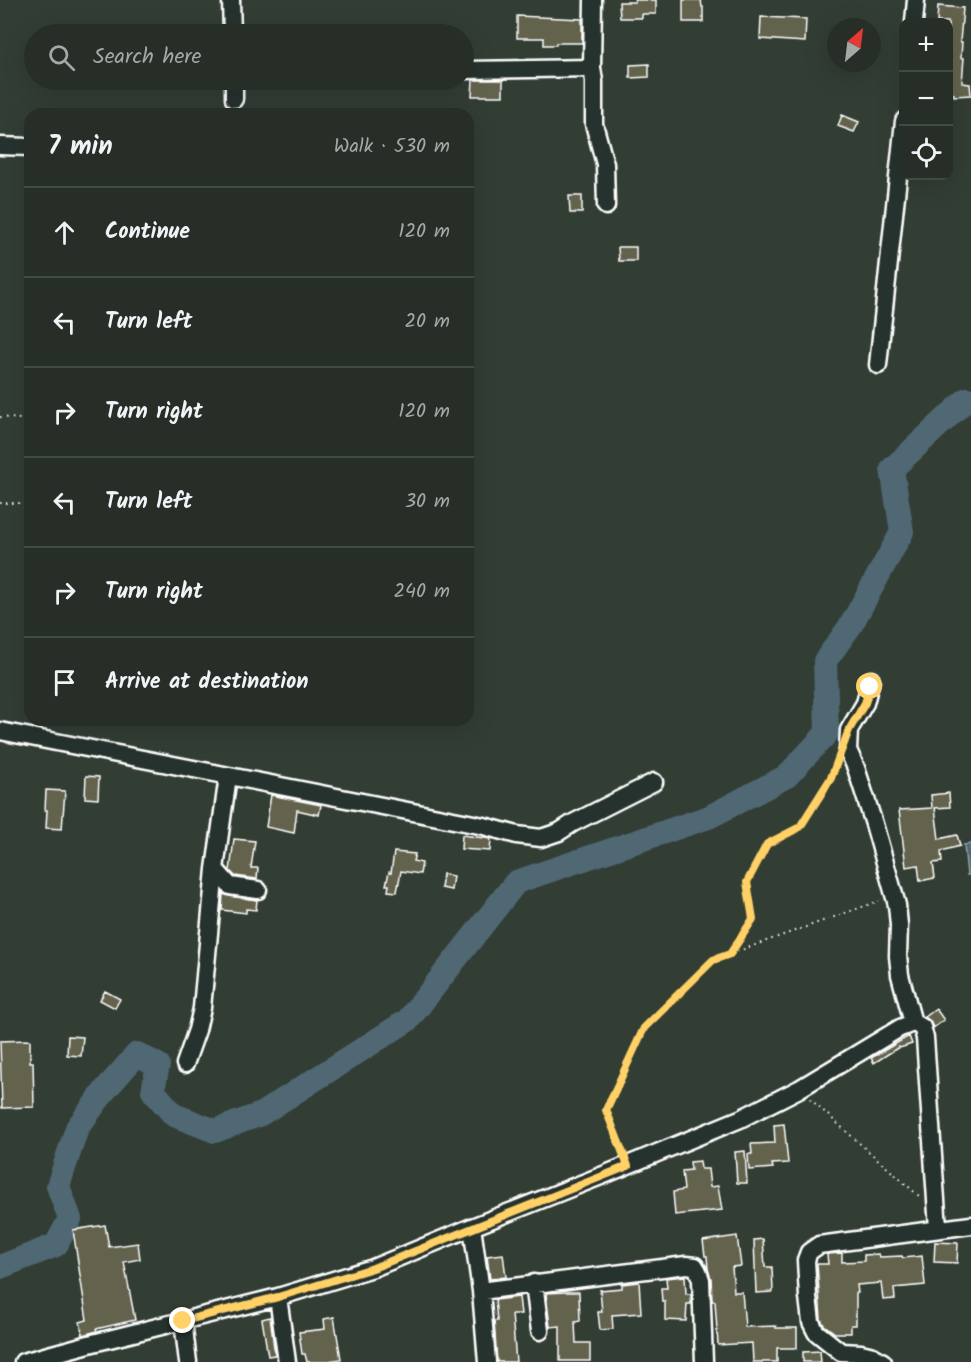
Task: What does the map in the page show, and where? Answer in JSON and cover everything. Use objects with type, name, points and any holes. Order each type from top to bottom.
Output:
[{"type":"street","points":[[231,0],[232,24]]},
{"type":"street","points":[[593,0],[594,124],[605,164],[606,206]]},
{"type":"street","points":[[914,18],[916,0]]},
{"type":"street","points":[[474,70],[592,68]]},
{"type":"street","points":[[234,90],[234,99]]},
{"type":"street","points":[[878,365],[902,126]]},
{"type":"street","points":[[0,146],[24,147]]},
{"type":"street","points":[[871,680],[865,703],[849,730],[848,750],[856,768],[895,896],[899,925],[900,975],[914,1023]]},
{"type":"street","points":[[0,731],[541,838],[559,832],[654,782]]},
{"type":"street","points":[[185,1064],[202,1008],[215,869],[228,776]]},
{"type":"street","points":[[215,869],[230,886],[258,890]]},
{"type":"street","points":[[23,1362],[278,1297],[373,1268],[740,1119],[799,1089],[900,1028],[914,1023],[922,1027],[925,1038],[938,1229]]},
{"type":"street","points":[[883,1362],[867,1354],[842,1357],[816,1332],[811,1322],[807,1288],[806,1260],[809,1251],[819,1245],[971,1225]]},
{"type":"street","points":[[472,1227],[481,1290],[487,1362]]},
{"type":"street","points":[[481,1290],[686,1265],[694,1266],[701,1280],[704,1362]]},
{"type":"street","points":[[534,1283],[540,1331]]},
{"type":"street","points":[[278,1297],[287,1362]]},
{"type":"street","points":[[183,1321],[188,1362]]},
{"type":"path","points":[[0,417],[24,419]]},
{"type":"path","points":[[0,503],[24,503]]},
{"type":"path","points":[[730,954],[753,919],[747,882],[767,844],[800,827],[831,778],[838,759]]},
{"type":"path","points":[[628,1166],[606,1110],[644,1028],[713,960],[895,896]]},
{"type":"path","points":[[799,1089],[936,1210]]},
{"type":"water","points":[[971,844],[971,875],[967,875],[964,845]]},
{"type":"building","points":[[635,0],[656,0],[656,14],[642,14],[642,18],[620,18],[619,2],[635,2]]},
{"type":"building","points":[[683,0],[701,0],[703,22],[683,22]]},
{"type":"building","points":[[938,6],[963,8],[960,42],[962,42],[961,58],[964,58],[962,83],[970,84],[971,95],[954,96],[953,94],[953,18],[937,18]]},
{"type":"building","points":[[517,16],[582,19],[582,43],[544,45],[544,38],[517,38]]},
{"type":"building","points":[[761,17],[806,19],[805,42],[760,39]]},
{"type":"building","points":[[649,64],[649,77],[630,78],[630,65]]},
{"type":"building","points":[[474,80],[503,80],[503,96],[472,96]]},
{"type":"building","points":[[842,115],[859,122],[854,132],[838,126]]},
{"type":"building","points":[[569,196],[582,196],[582,213],[570,213]]},
{"type":"building","points":[[618,247],[636,247],[636,261],[619,261]]},
{"type":"building","points":[[86,776],[99,777],[98,799],[85,798]]},
{"type":"building","points":[[46,790],[65,791],[62,829],[46,828]]},
{"type":"building","points":[[949,793],[950,807],[935,808],[939,839],[957,835],[960,846],[941,851],[942,862],[933,863],[935,878],[920,881],[918,865],[906,867],[899,810],[932,808],[931,795]]},
{"type":"building","points":[[271,795],[321,805],[319,815],[297,810],[294,833],[266,827]]},
{"type":"building","points":[[462,835],[491,839],[490,851],[461,849]]},
{"type":"building","points":[[234,839],[255,841],[251,868],[258,868],[257,879],[235,876],[230,871]]},
{"type":"building","points":[[394,852],[415,854],[413,861],[422,863],[420,874],[401,871],[397,892],[388,891],[389,885],[386,885],[389,872],[391,873]]},
{"type":"building","points":[[443,874],[453,876],[451,890],[441,888]]},
{"type":"building","points":[[223,894],[257,900],[256,910],[246,909],[246,913],[222,910]]},
{"type":"building","points":[[105,991],[120,999],[115,1008],[100,1000]]},
{"type":"building","points":[[936,1009],[944,1020],[933,1028],[925,1017]]},
{"type":"building","points":[[68,1036],[83,1037],[81,1056],[67,1055]]},
{"type":"building","points":[[909,1036],[912,1044],[899,1047],[874,1063],[871,1058]]},
{"type":"building","points":[[30,1040],[34,1107],[2,1108],[0,1041]]},
{"type":"building","points":[[784,1124],[788,1163],[772,1164],[773,1168],[749,1170],[748,1154],[752,1154],[751,1144],[775,1143],[774,1125]]},
{"type":"building","points":[[745,1151],[747,1183],[737,1183],[735,1152]]},
{"type":"building","points":[[700,1161],[701,1169],[708,1169],[710,1187],[718,1186],[722,1210],[675,1215],[673,1192],[684,1190],[682,1171],[691,1170],[690,1162]]},
{"type":"building","points":[[105,1225],[109,1247],[138,1243],[140,1259],[124,1262],[135,1320],[96,1329],[97,1331],[83,1335],[80,1322],[87,1320],[73,1230]]},
{"type":"building","points":[[737,1236],[741,1266],[732,1267],[734,1292],[742,1292],[745,1327],[797,1328],[797,1348],[777,1348],[777,1362],[753,1362],[752,1343],[718,1345],[715,1301],[712,1301],[711,1279],[703,1241]]},
{"type":"building","points":[[763,1239],[765,1267],[772,1267],[773,1292],[756,1293],[754,1240]]},
{"type":"building","points":[[935,1242],[958,1243],[957,1263],[934,1262]]},
{"type":"building","points":[[842,1253],[842,1262],[864,1261],[864,1255],[879,1254],[880,1257],[902,1256],[903,1258],[922,1256],[925,1285],[894,1288],[895,1299],[883,1300],[881,1283],[857,1285],[856,1325],[851,1325],[851,1333],[835,1333],[824,1325],[821,1319],[817,1264],[828,1264],[827,1254]]},
{"type":"building","points":[[503,1254],[506,1277],[490,1279],[487,1256]]},
{"type":"building","points":[[685,1276],[686,1294],[691,1294],[691,1304],[687,1304],[686,1321],[665,1320],[665,1302],[662,1302],[661,1288],[667,1288],[666,1278]]},
{"type":"building","points":[[639,1282],[641,1313],[612,1315],[613,1329],[600,1330],[598,1312],[602,1312],[600,1290],[622,1288],[622,1284]]},
{"type":"building","points":[[579,1292],[580,1321],[575,1322],[576,1343],[590,1343],[590,1361],[560,1361],[560,1326],[550,1327],[546,1293]]},
{"type":"building","points":[[519,1297],[521,1314],[512,1314],[516,1362],[497,1362],[495,1300]]},
{"type":"building","points":[[270,1317],[275,1355],[268,1356],[262,1319]]},
{"type":"building","points":[[334,1317],[341,1359],[307,1362],[305,1354],[302,1354],[299,1332],[325,1329],[324,1319]]},
{"type":"building","points":[[820,1351],[821,1362],[803,1362],[803,1352]]},
{"type":"waterway","points":[[0,1267],[56,1245],[70,1219],[58,1186],[77,1128],[106,1089],[137,1054],[158,1065],[153,1091],[174,1115],[215,1131],[261,1114],[408,1020],[516,882],[709,817],[787,776],[827,733],[825,661],[851,625],[902,532],[892,469],[967,399],[971,400]]},
{"type":"route","points":[[183,1321],[278,1297],[373,1268],[628,1166],[606,1110],[644,1028],[713,960],[730,954],[753,919],[747,882],[767,844],[800,827],[831,778],[849,730],[865,703],[870,687]]}]
